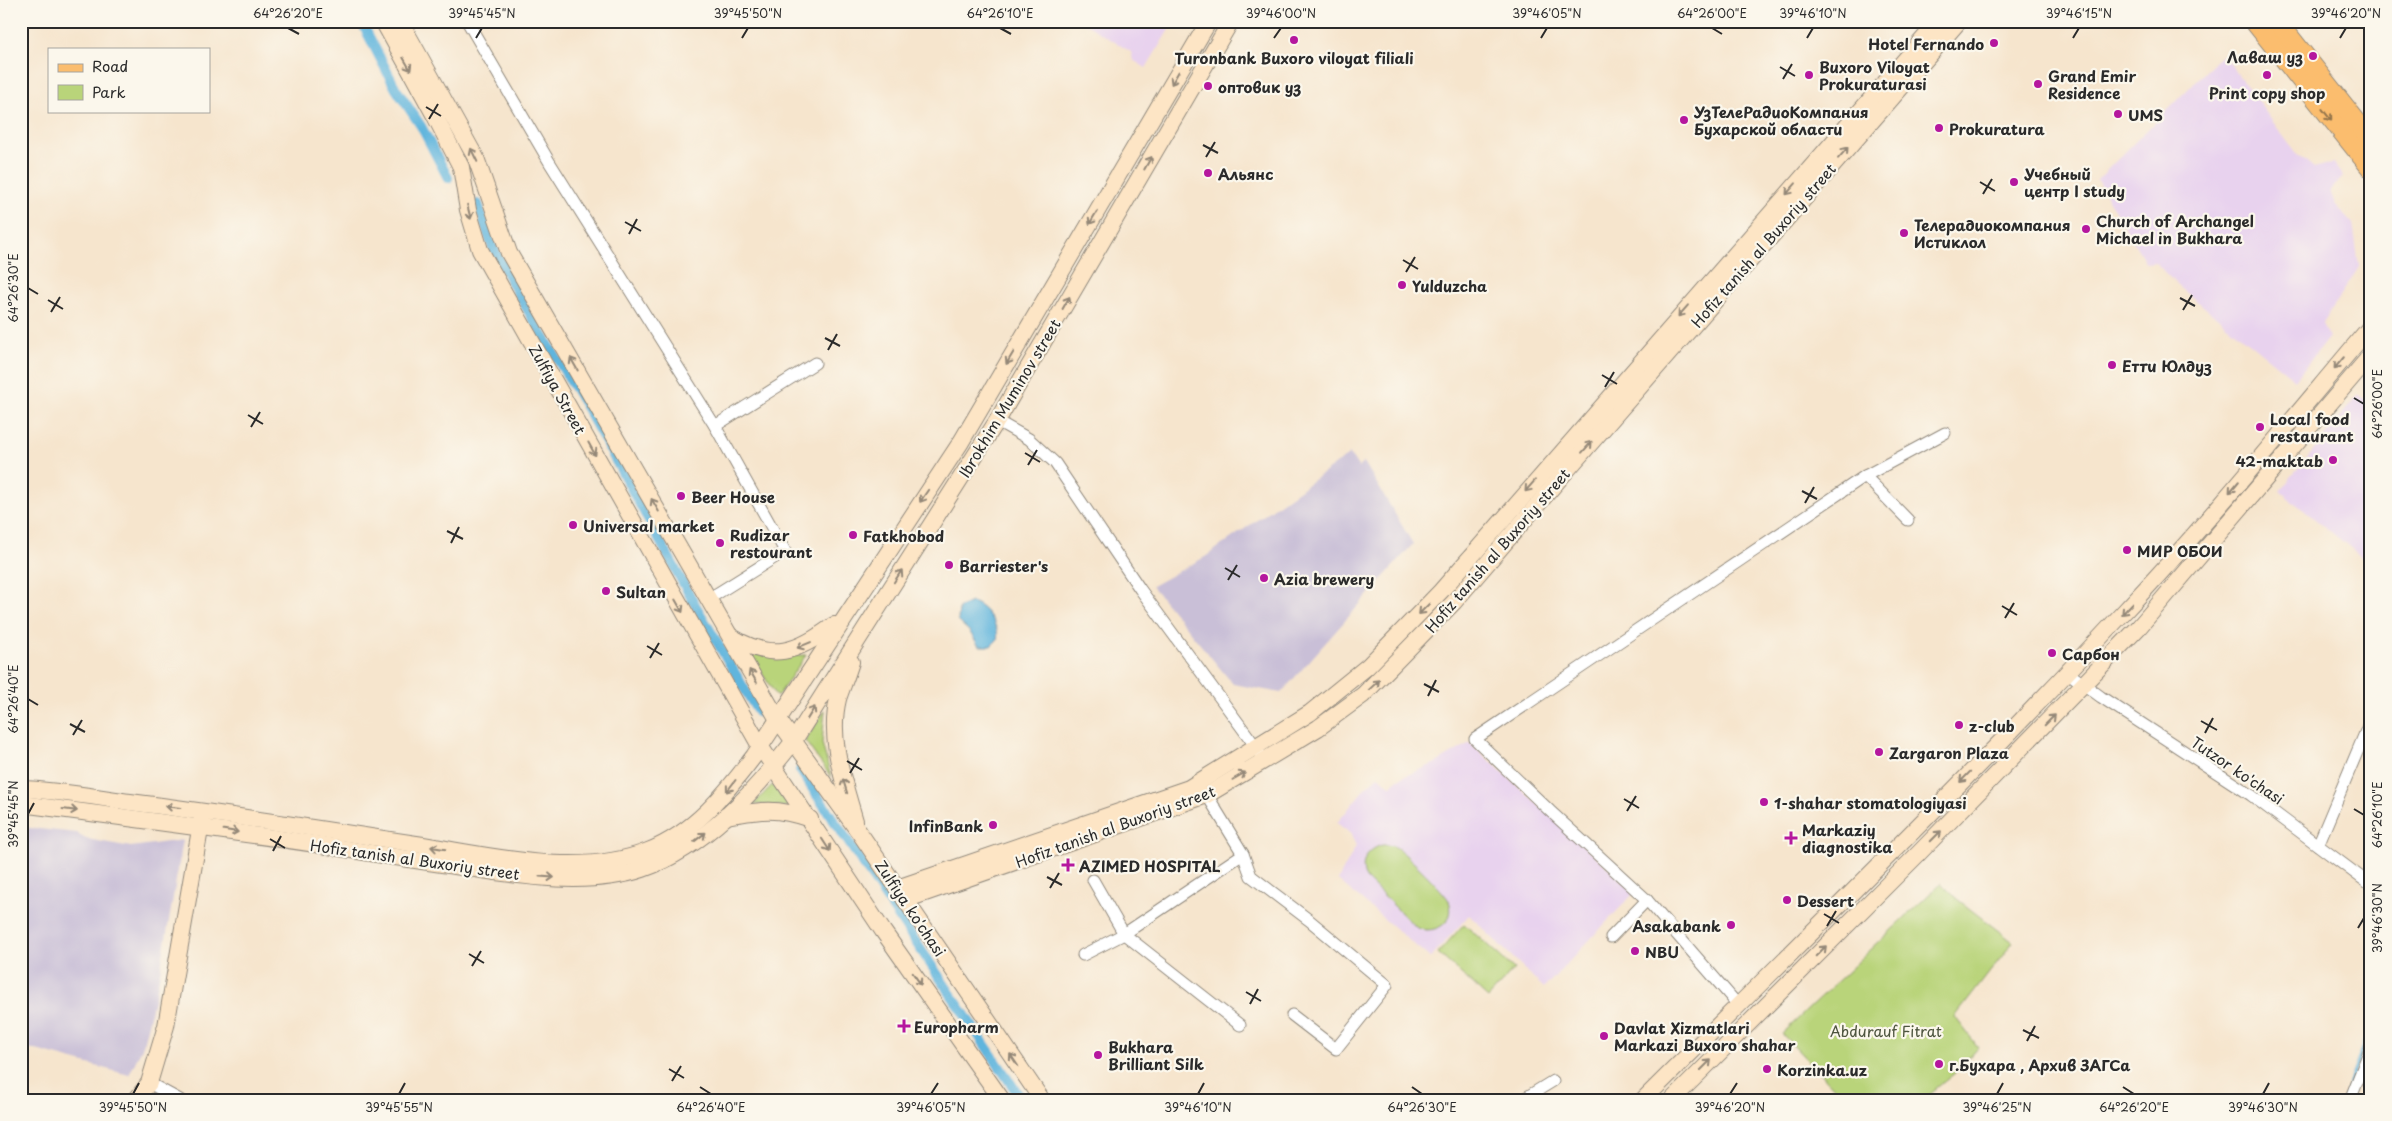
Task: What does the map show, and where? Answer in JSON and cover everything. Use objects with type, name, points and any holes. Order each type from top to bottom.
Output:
[{"type":"main road","name":"Zulfiya Street","points":[[382,21],[431,108],[461,167],[468,210],[480,250],[760,746]]},
{"type":"main road","name":"Zulfiya Street","points":[[400,21],[476,158],[509,253],[710,598],[777,718]]},
{"type":"main road","name":"Ibrokhim Muminov street","points":[[760,746],[960,442],[1209,21]]},
{"type":"main road","name":"Ibrokhim Muminov street","points":[[773,767],[794,742],[997,421],[1231,21]]},
{"type":"main road","name":"Hofiz tanish al Buxoriy street","points":[[1198,794],[1266,760],[1341,712],[1399,660],[1454,602],[1938,21]]},
{"type":"main road","name":"Hofiz tanish al Buxoriy street","points":[[1198,794],[1256,746],[1310,714],[1368,666],[1441,590],[1769,226],[1959,21]]},
{"type":"main road","points":[[2254,21],[2370,168]]},
{"type":"main road","points":[[2277,21],[2371,140]]},
{"type":"main road","points":[[1643,1100],[1921,824],[2067,672],[2182,549],[2371,326]]},
{"type":"main road","points":[[1672,1100],[2085,684],[2162,602],[2371,355]]},
{"type":"main road","points":[[960,442],[977,452]]},
{"type":"main road","points":[[730,636],[746,646],[770,651],[789,651],[814,640],[844,618]]},
{"type":"main road","points":[[859,832],[839,767],[835,736],[838,701],[860,635]]},
{"type":"main road","name":"Zulfiya ko'chasi","points":[[777,718],[859,832],[1042,1100]]},
{"type":"main road","points":[[760,746],[883,931],[1002,1100]]},
{"type":"main road","name":"Hofiz tanish al Buxoriy street","points":[[21,804],[202,819],[504,858],[569,864],[598,862],[647,852],[679,835],[723,797],[760,746]]},
{"type":"main road","name":"Hofiz tanish al Buxoriy street","points":[[21,789],[202,819],[501,873],[585,879],[642,869],[670,858],[726,816],[773,767]]},
{"type":"main road","points":[[901,894],[1198,794]]},
{"type":"main road","points":[[726,816],[758,810],[781,810],[810,819]]},
{"type":"main road","points":[[136,1100],[149,1082],[166,1026],[202,819]]},
{"type":"street","points":[[467,21],[550,163],[715,426],[785,550],[710,598]]},
{"type":"street","points":[[715,426],[815,363]]},
{"type":"street","points":[[997,421],[1029,439],[1055,463],[1140,588],[1266,760]]},
{"type":"street","points":[[1738,1005],[1647,900],[1475,739],[1865,476],[1945,433]]},
{"type":"street","points":[[1865,476],[1908,520]]},
{"type":"street","name":"Tutzor ko'chasi","points":[[2067,672],[2109,702],[2251,795],[2371,885]]},
{"type":"street","points":[[2318,845],[2371,719]]},
{"type":"street","points":[[1198,794],[1243,854],[1250,876],[1309,920],[1387,986],[1336,1048],[1292,1015]]},
{"type":"street","points":[[1083,955],[1124,934],[1243,854]]},
{"type":"street","points":[[1093,880],[1124,934],[1240,1025]]},
{"type":"street","points":[[1611,937],[1647,900]]},
{"type":"street","points":[[2350,1100],[2371,1047]]},
{"type":"street","points":[[1522,1100],[1553,1081]]},
{"type":"street","points":[[149,1082],[180,1100]]},
{"type":"shaded area","points":[[1081,21],[1174,21],[1146,68],[1133,60],[1131,52]]},
{"type":"shaded area","points":[[2223,54],[2295,152],[2314,168],[2333,163],[2343,177],[2330,191],[2335,204],[2353,224],[2359,267],[2322,324],[2329,337],[2295,380],[2177,285],[2155,262],[2146,263],[2097,180]]},
{"type":"shaded area","points":[[2358,395],[2371,404],[2371,553],[2367,561],[2280,491]]},
{"type":"shaded area","name":"Azia brewery","points":[[1350,454],[1359,468],[1364,462],[1413,544],[1281,693],[1233,684],[1152,586],[1205,557]]},
{"type":"shaded area","points":[[1470,743],[1635,892],[1544,988],[1469,915],[1430,958],[1338,880],[1356,846],[1351,834],[1337,823],[1366,787],[1378,776],[1391,786],[1398,779],[1436,763]]},
{"type":"shaded area","points":[[21,827],[77,833],[87,839],[131,847],[183,840],[158,984],[142,1048],[129,1075],[21,1046]]},
{"type":"green space","points":[[750,654],[781,656],[806,655],[777,697]]},
{"type":"green space","points":[[825,710],[822,743],[831,777],[805,741]]},
{"type":"green space","points":[[772,785],[790,807],[754,804]]},
{"type":"green space","points":[[1382,845],[1397,848],[1441,890],[1449,901],[1451,908],[1450,915],[1443,925],[1431,930],[1417,928],[1366,879],[1363,868],[1365,858],[1372,850]]},
{"type":"green space","name":"Abdurauf Fitrat","points":[[1941,883],[1957,899],[2013,942],[1955,1017],[1978,1047],[1956,1072],[1922,1100],[1846,1100],[1782,1034]]},
{"type":"green space","points":[[1464,924],[1514,969],[1488,998],[1438,953]]},
{"type":"water","points":[[971,602],[986,611],[994,623],[998,635],[997,640],[991,646],[979,646],[969,631],[958,621],[959,608]]},
{"type":"waterway","points":[[361,21],[396,89],[421,126],[448,178]]},
{"type":"waterway","points":[[478,204],[492,246],[518,294],[588,410],[694,603],[758,712]]},
{"type":"waterway","points":[[800,770],[1022,1100]]},
{"type":"waterway","points":[[2343,1100],[2371,1028]]},
{"type":"place","name":"Turonbank Buxoro viloyat filiali","points":[[1294,40]]},
{"type":"place","name":"Hotel Fernando","points":[[1994,43]]},
{"type":"place","name":"Лаваш уз","points":[[2313,56]]},
{"type":"place","name":"Buxoro Viloyat Prokuraturasi","points":[[1809,75]]},
{"type":"place","name":"Print copy shop","points":[[2267,75]]},
{"type":"place","name":"Grand Emir Residence","points":[[2038,84]]},
{"type":"place","name":"оптовик уз","points":[[1208,86]]},
{"type":"place","name":"UMS","points":[[2118,114]]},
{"type":"place","name":"УзТелеРадиоКомпания Бухарской области","points":[[1684,120]]},
{"type":"place","name":"Prokuratura","points":[[1939,128]]},
{"type":"place","name":"Альянс","points":[[1208,173]]},
{"type":"place","name":"Учебный центр I study","points":[[2014,182]]},
{"type":"place","name":"Church of Archangel Michael in Bukhara","points":[[2086,229]]},
{"type":"place","name":"Телерадиокомпания Истиклол","points":[[1904,233]]},
{"type":"place","name":"Yulduzcha","points":[[1402,285]]},
{"type":"place","name":"Етти Юлдуз","points":[[2112,365]]},
{"type":"place","name":"Local food restaurant","points":[[2260,427]]},
{"type":"place","name":"42-maktab","points":[[2333,460]]},
{"type":"place","name":"Beer House","points":[[681,496]]},
{"type":"place","name":"Universal market","points":[[573,525]]},
{"type":"place","name":"Fatkhobod","points":[[853,535]]},
{"type":"place","name":"Rudizar restourant","points":[[720,543]]},
{"type":"place","name":"МИР ОБОИ","points":[[2127,550]]},
{"type":"place","name":"Barriester's","points":[[949,565]]},
{"type":"place","name":"Azia brewery","points":[[1264,578]]},
{"type":"place","name":"Sultan","points":[[606,591]]},
{"type":"place","name":"Сарбон","points":[[2052,653]]},
{"type":"place","name":"z-club","points":[[1959,725]]},
{"type":"place","name":"Zargaron Plaza","points":[[1879,752]]},
{"type":"place","name":"1-shahar stomatologiyasi","points":[[1764,802]]},
{"type":"place","name":"InfinBank","points":[[993,825]]},
{"type":"place","name":"Markaziy diagnostika","points":[[1791,838]]},
{"type":"place","name":"AZIMED HOSPITAL","points":[[1068,865]]},
{"type":"place","name":"Dessert","points":[[1787,900]]},
{"type":"place","name":"Asakabank","points":[[1731,925]]},
{"type":"place","name":"NBU","points":[[1635,951]]},
{"type":"place","name":"Europharm","points":[[904,1026]]},
{"type":"place","name":"Davlat Xizmatlari Markazi Buxoro shahar","points":[[1604,1036]]},
{"type":"place","name":"Bukhara Brilliant Silk","points":[[1098,1055]]},
{"type":"place","name":"г.Бухара , Архив ЗАГСа","points":[[1939,1064]]},
{"type":"place","name":"Korzinka.uz","points":[[1767,1069]]}]
